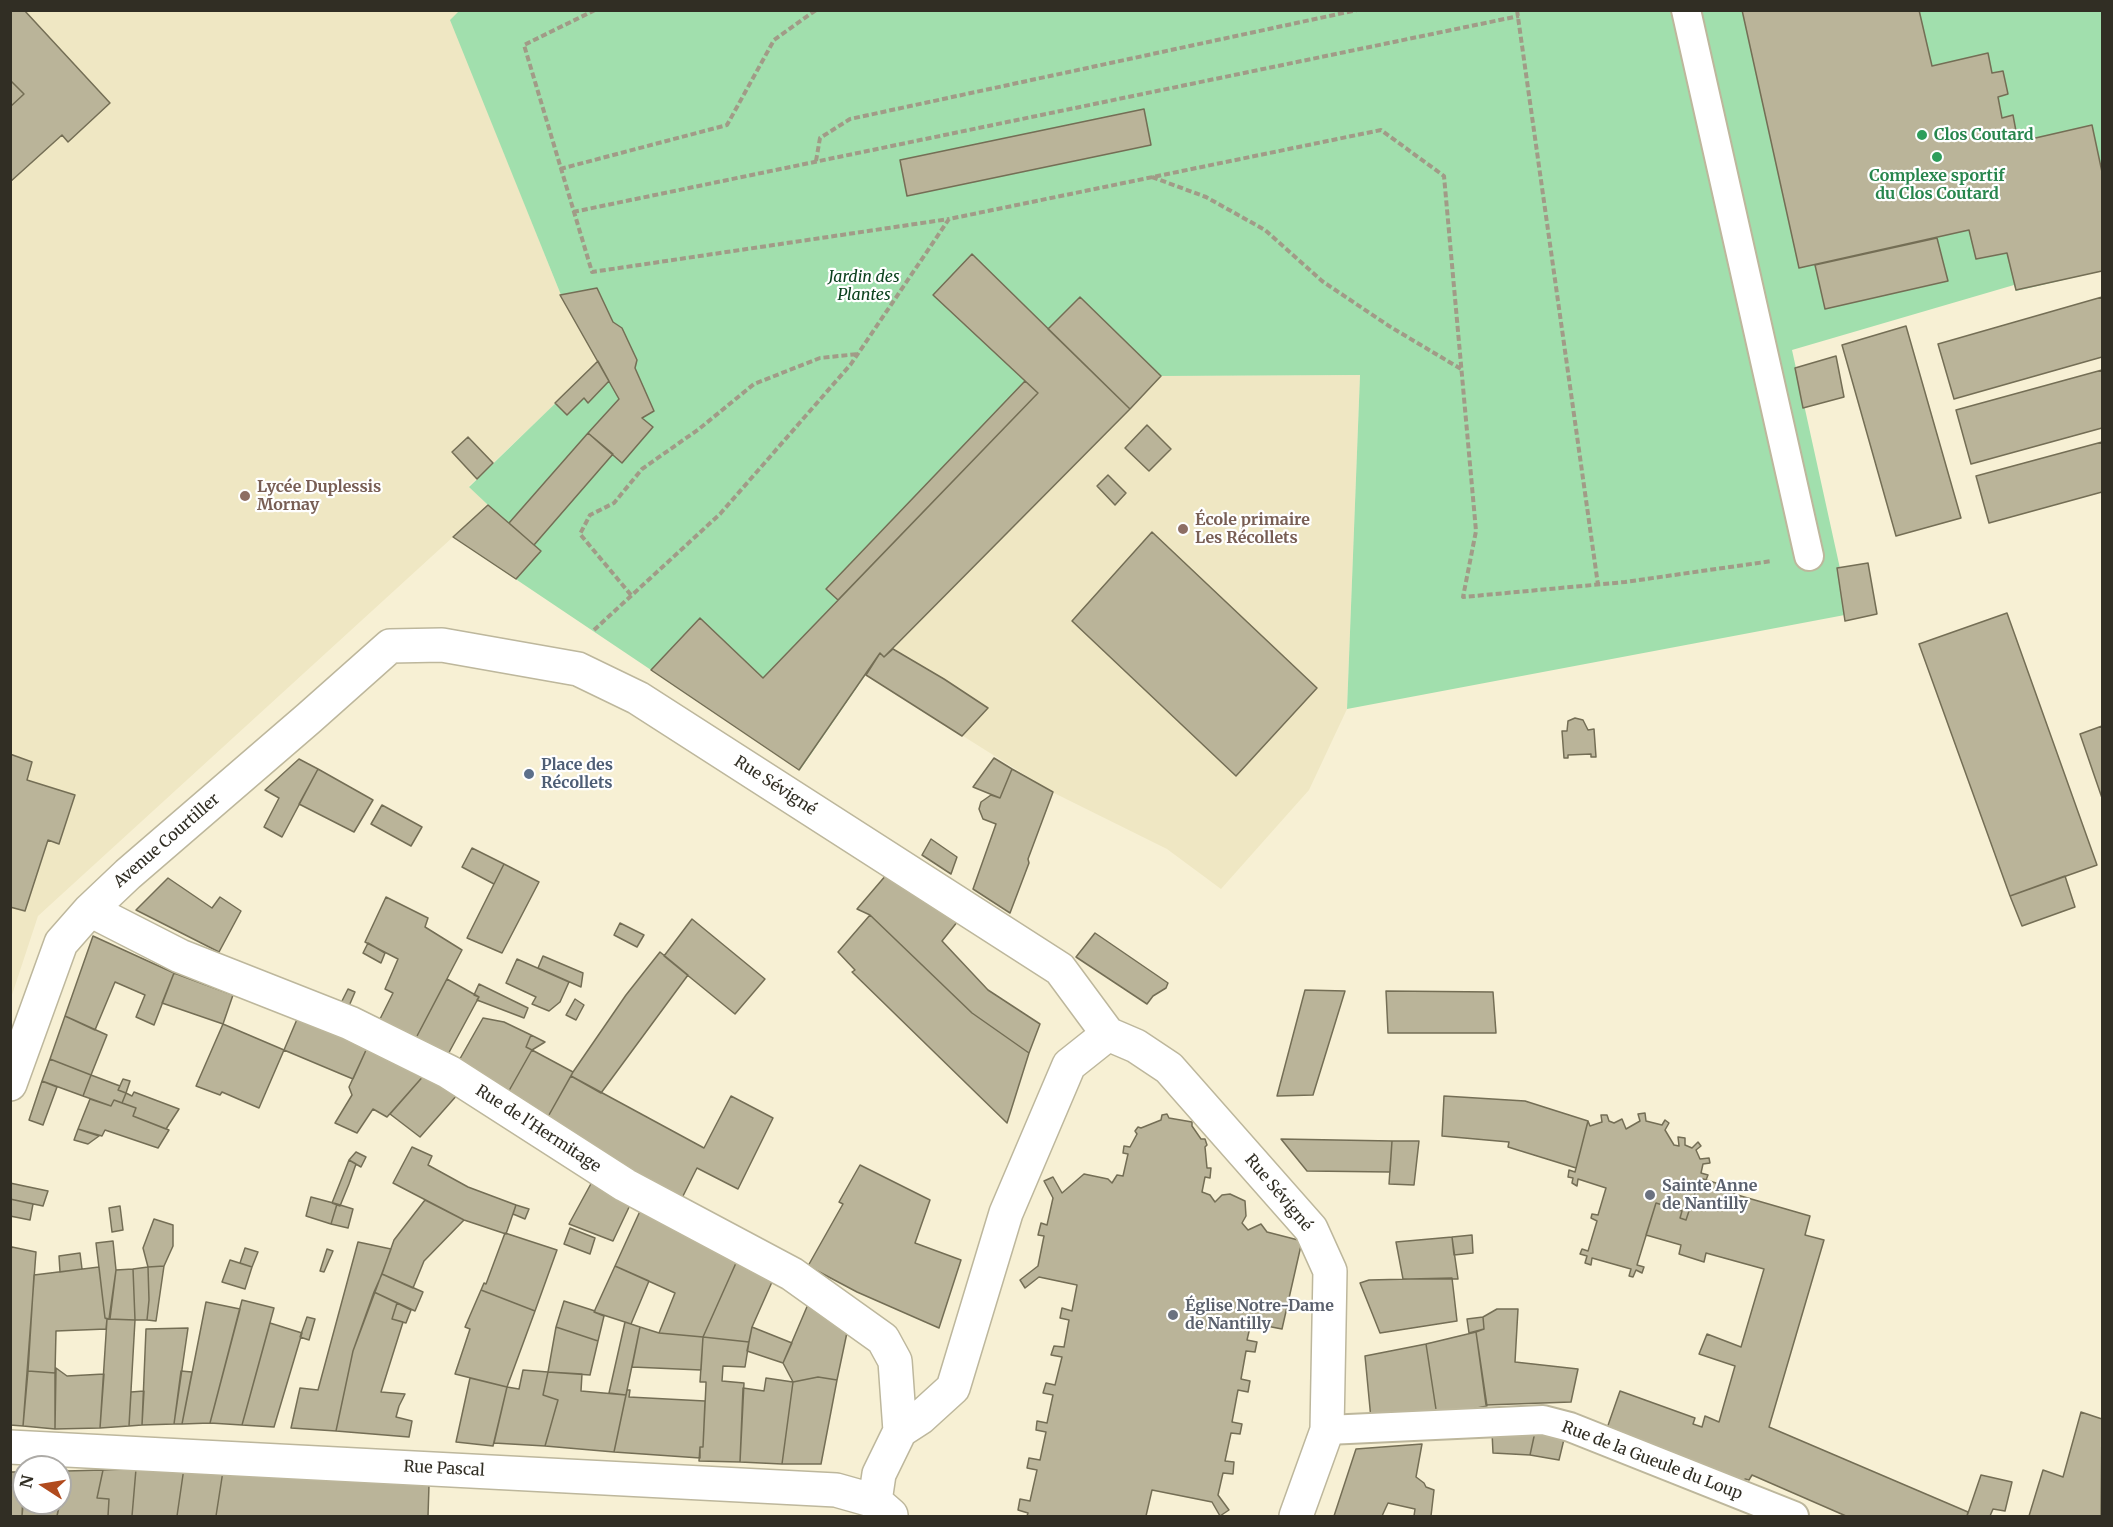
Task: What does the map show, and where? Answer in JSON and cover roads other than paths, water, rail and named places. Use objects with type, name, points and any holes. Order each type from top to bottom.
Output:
[{"type":"street","name":"Rue Sévigné","points":[[390,646],[442,645],[578,669],[638,698],[1060,969],[1108,1034],[1136,1046],[1169,1068],[1311,1229],[1330,1271],[1327,1430],[1296,1516]]},
{"type":"street","name":"Avenue Courtiller","points":[[10,1084],[61,943],[90,910],[128,874],[390,646]]},
{"type":"street","name":"Rue de l'Hermitage","points":[[90,910],[180,956],[350,1023],[449,1072],[625,1185],[792,1274],[883,1339],[894,1361],[900,1431]]},
{"type":"street","points":[[884,1509],[879,1474],[900,1431],[920,1418],[953,1388],[1006,1212],[1069,1065],[1108,1034]]},
{"type":"street","name":"Rue Pascal","points":[[10,1447],[837,1490],[884,1509]]},
{"type":"lane","points":[[1686,10],[1809,556]]},
{"type":"lane","name":"Rue de la Gueule du Loup","points":[[1327,1430],[1543,1420],[1570,1427],[1794,1516]]},
{"type":"place","name":"Clos Coutard","points":[[1922,135]]},
{"type":"place","name":"Complexe sportif du Clos Coutard","points":[[1937,157]]},
{"type":"place","name":"Lycée Duplessis Mornay","points":[[245,496]]},
{"type":"place","name":"École primaire Les Récollets","points":[[1183,529]]},
{"type":"place","name":"Place des Récollets","points":[[529,774]]},
{"type":"place","name":"Sainte Anne de Nantilly","points":[[1650,1195]]},
{"type":"place","name":"Église Notre-Dame de Nantilly","points":[[1173,1315]]},
{"type":"park label","name":"Jardin des Plantes","points":[[864,286]]}]
